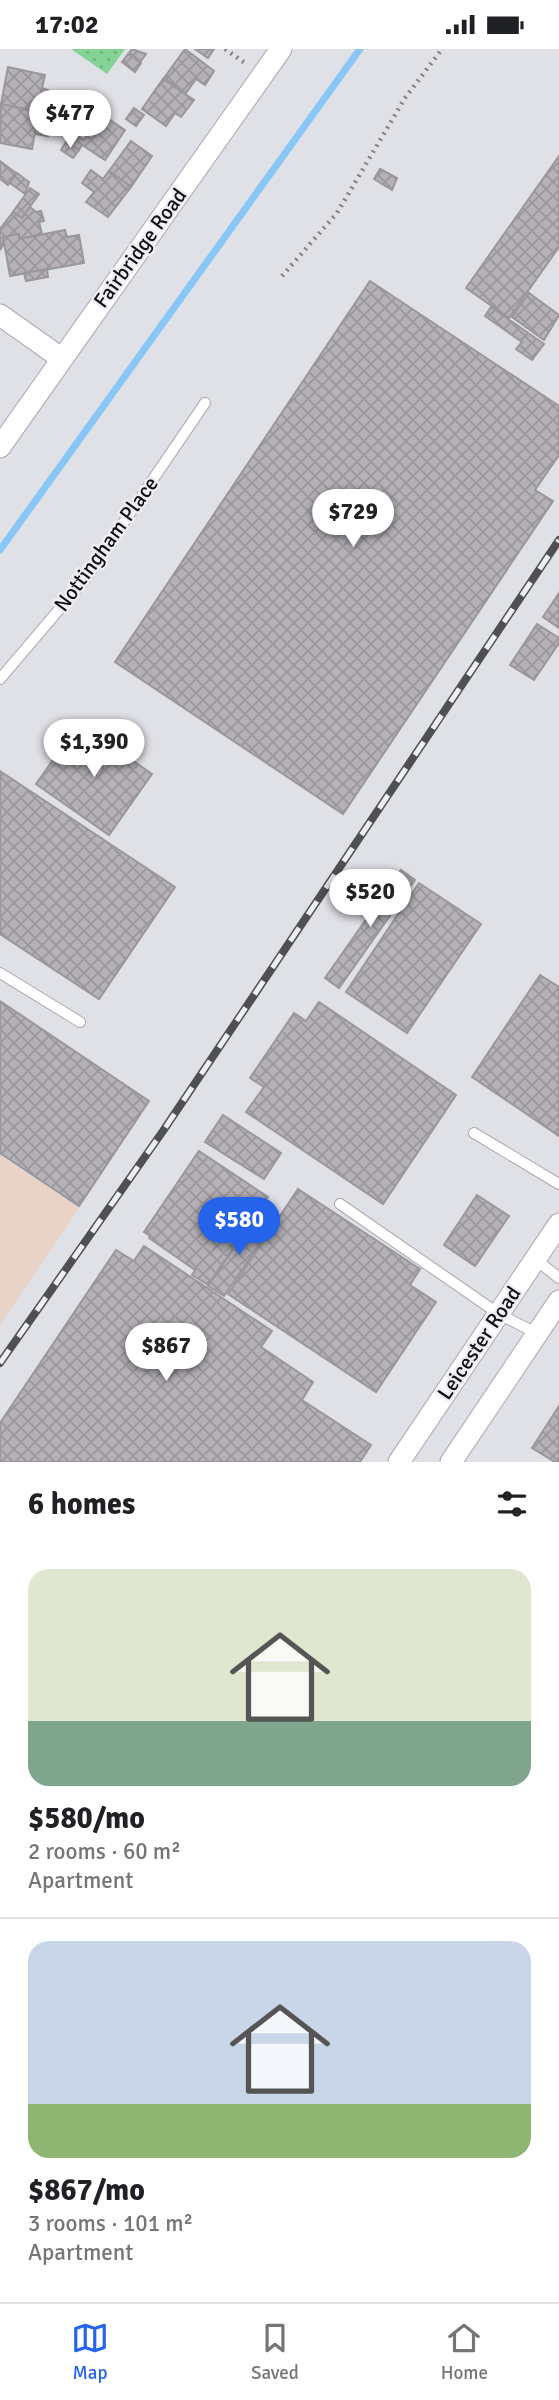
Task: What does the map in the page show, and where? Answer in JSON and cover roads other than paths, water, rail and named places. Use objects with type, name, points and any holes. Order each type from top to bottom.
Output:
[{"type":"street","name":"Fairbridge Road","points":[[0,447],[281,49]]},
{"type":"street","points":[[0,315],[61,358]]},
{"type":"street","name":"Leicester Road","points":[[399,1462],[559,1224]]},
{"type":"street","name":"Leicester Road","points":[[451,1462],[559,1301]]},
{"type":"lane","name":"Nottingham Place","points":[[0,679],[85,579],[205,403]]},
{"type":"lane","points":[[0,973],[80,1022]]},
{"type":"lane","points":[[474,1133],[559,1184]]},
{"type":"lane","points":[[340,1204],[499,1314],[536,1333]]},
{"type":"lane","points":[[535,1259],[559,1278]]},
{"type":"waterway","points":[[0,550],[360,49]]},
{"type":"railway","points":[[0,1363],[163,1131],[559,540]]}]
